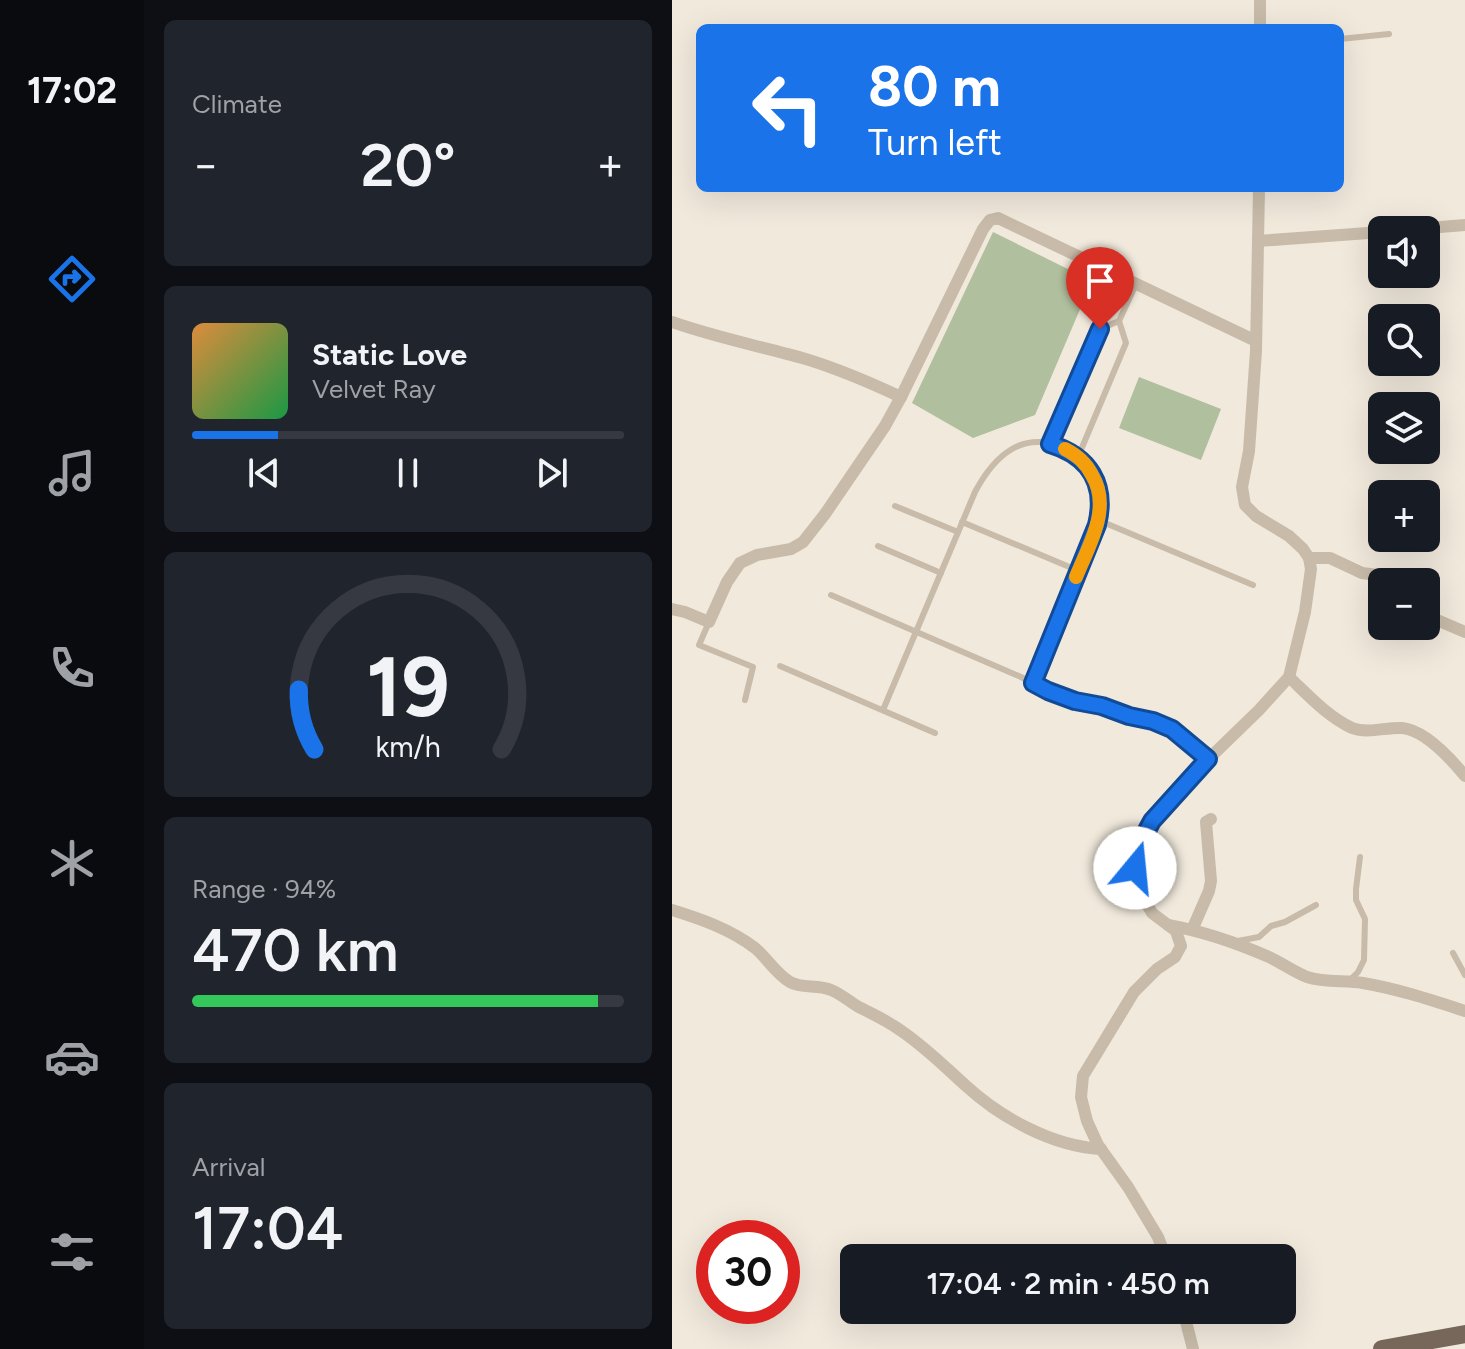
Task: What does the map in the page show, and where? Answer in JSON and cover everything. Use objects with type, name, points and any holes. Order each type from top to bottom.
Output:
[{"type":"main road","points":[[1382,1349],[1465,1334]]},
{"type":"street","points":[[1260,0],[1260,24]]},
{"type":"street","points":[[1161,1244],[1128,1187],[1101,1149],[1087,1121],[1081,1097],[1083,1076],[1134,992],[1157,969],[1175,957],[1181,946],[1176,931],[1152,913],[1140,892],[1135,868],[1138,847],[1152,821],[1289,677],[1305,612],[1311,569],[1309,558],[1289,536],[1256,516],[1245,505],[1242,487],[1249,451],[1256,341],[1259,192]]},
{"type":"street","points":[[672,609],[709,622],[727,582],[740,563],[757,555],[791,549],[803,542],[885,426],[990,220],[998,218],[1256,341]]},
{"type":"street","points":[[1440,227],[1465,225]]},
{"type":"street","points":[[1258,241],[1368,233]]},
{"type":"street","points":[[672,322],[843,371],[901,397]]},
{"type":"street","points":[[1309,558],[1330,558],[1368,574]]},
{"type":"street","points":[[1440,621],[1465,632]]},
{"type":"street","points":[[1289,677],[1316,703],[1350,727],[1358,730],[1405,728],[1429,740],[1465,776]]},
{"type":"street","points":[[1192,930],[1211,881],[1206,822],[1211,819]]},
{"type":"street","points":[[672,910],[731,932],[763,955],[788,981],[832,990],[884,1019],[926,1049],[979,1097],[1033,1130],[1077,1146],[1101,1149]]},
{"type":"street","points":[[1168,925],[1230,942],[1304,976],[1318,980],[1361,982],[1465,1011]]},
{"type":"street","points":[[1187,1324],[1193,1349]]},
{"type":"lane","points":[[1344,39],[1389,34]]},
{"type":"lane","points":[[1078,457],[1126,343],[1119,321],[1136,284]]},
{"type":"lane","points":[[1050,444],[1100,329],[1119,321]]},
{"type":"lane","points":[[883,710],[982,479],[1013,448],[1032,443],[1050,444],[1078,457],[1087,465],[1101,497],[1098,520],[1033,683]]},
{"type":"lane","points":[[895,506],[958,532]]},
{"type":"lane","points":[[1098,520],[1253,585]]},
{"type":"lane","points":[[962,522],[1079,571]]},
{"type":"lane","points":[[878,546],[941,573]]},
{"type":"lane","points":[[831,595],[1048,691],[1172,729],[1208,759]]},
{"type":"lane","points":[[709,622],[699,645],[753,667],[745,700]]},
{"type":"lane","points":[[780,666],[935,733]]},
{"type":"lane","points":[[1349,982],[1364,960],[1365,919],[1356,900],[1360,857]]},
{"type":"lane","points":[[1230,942],[1259,937],[1271,926],[1316,905]]},
{"type":"lane","points":[[1453,953],[1465,975]]},
{"type":"green space","points":[[993,232],[1092,281],[1035,415],[973,438],[912,403]]},
{"type":"green space","points":[[1139,377],[1221,409],[1201,460],[1119,428]]},
{"type":"slow traffic","points":[[1065,449],[1087,465],[1101,497],[1097,525],[1076,577]]},
{"type":"route","points":[[1100,329],[1050,444],[1075,454],[1087,465],[1101,497],[1101,510],[1033,683],[1075,701],[1102,706],[1172,729],[1208,759],[1152,821],[1138,847],[1135,868]]}]
